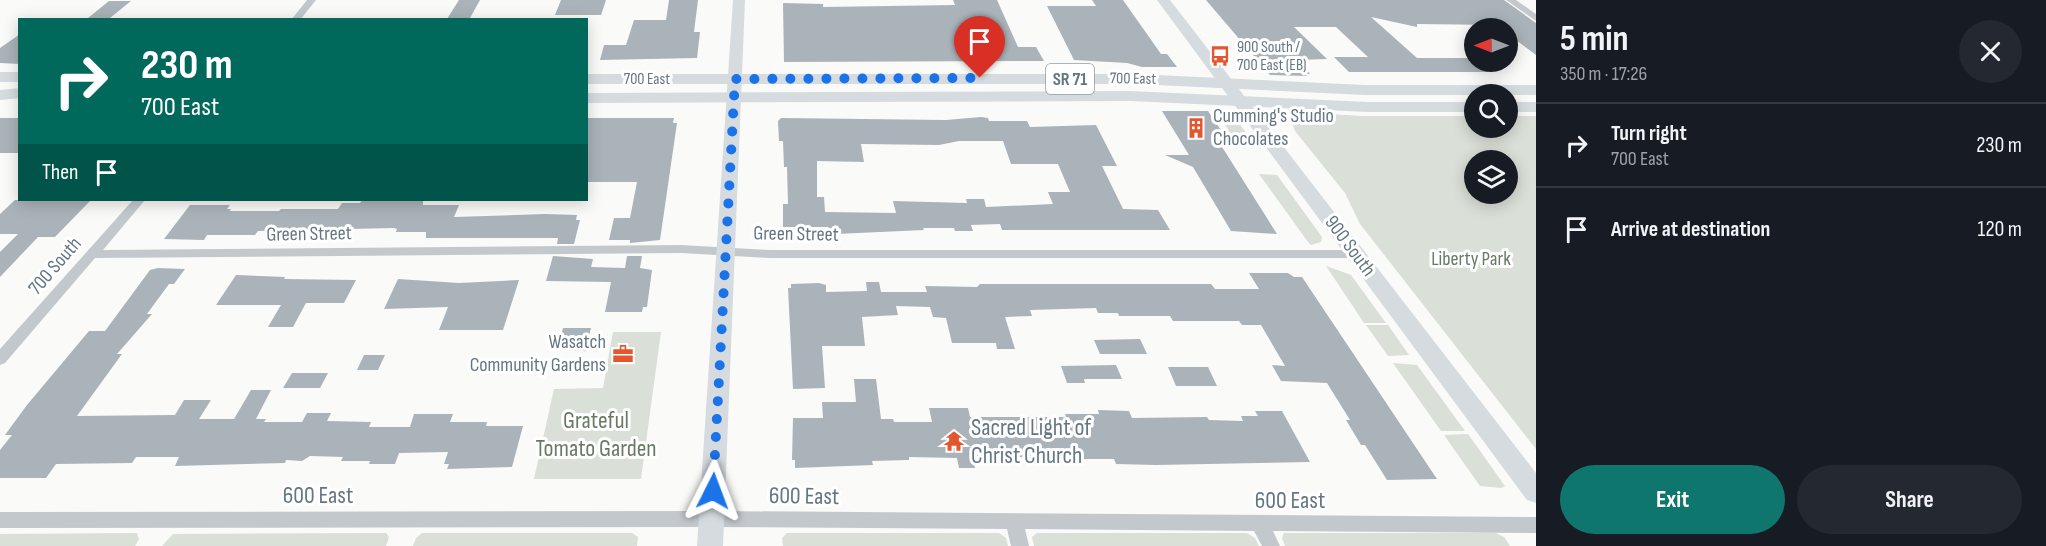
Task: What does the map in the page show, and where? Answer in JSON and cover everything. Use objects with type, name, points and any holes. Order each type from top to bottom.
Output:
[{"type":"main road","points":[[710,546],[739,0]]},
{"type":"main road","name":"900 South","points":[[1163,0],[1536,492]]},
{"type":"main road","points":[[0,77],[18,77]]},
{"type":"main road","name":"700 East","points":[[588,79],[1135,79],[1376,90],[1536,90]]},
{"type":"main road","points":[[0,96],[18,95]]},
{"type":"main road","name":"700 East","points":[[588,98],[1130,96],[1368,107],[1464,107]]},
{"type":"main road","points":[[1518,107],[1536,107]]},
{"type":"street","points":[[297,18],[312,0]]},
{"type":"street","points":[[1510,0],[1536,18]]},
{"type":"street","name":"700 South","points":[[0,359],[138,201]]},
{"type":"street","name":"Green Street","points":[[91,254],[343,254],[410,250],[537,249],[726,251],[770,254],[1356,254]]},
{"type":"street","name":"600 East","points":[[0,520],[711,519],[1536,525]]},
{"type":"street","points":[[1014,522],[1020,546]]},
{"type":"street","points":[[1260,524],[1270,546]]},
{"type":"green space","name":"Liberty Park","points":[[1294,112],[1362,116],[1464,116],[1464,138],[1518,138],[1518,116],[1536,116],[1536,449],[1360,224],[1345,193],[1295,131],[1291,120],[1296,118]]},
{"type":"green space","points":[[1217,113],[1233,115],[1250,138],[1234,139]]},
{"type":"green space","points":[[1259,174],[1277,175],[1322,237],[1321,242],[1311,245],[1308,242]]},
{"type":"green space","points":[[1326,266],[1351,275],[1386,323],[1364,323]]},
{"type":"green space","points":[[1366,325],[1388,325],[1409,355],[1388,356]]},
{"type":"green space","name":"Grateful Tomato Garden","points":[[613,332],[661,332],[641,479],[534,479],[554,389],[603,388]]},
{"type":"green space","points":[[1393,363],[1417,365],[1465,431],[1441,431]]},
{"type":"green space","points":[[1468,434],[1505,486],[1501,488],[1480,486],[1444,435]]},
{"type":"green space","points":[[137,533],[139,539],[135,546],[0,546],[0,534]]},
{"type":"green space","points":[[386,533],[389,537],[386,546],[162,546],[173,534]]},
{"type":"green space","points":[[422,533],[632,533],[638,537],[637,546],[413,546],[416,538]]},
{"type":"green space","points":[[787,533],[999,533],[1006,538],[1008,546],[783,546],[782,538]]},
{"type":"green space","points":[[1037,533],[1247,533],[1255,538],[1259,546],[1034,546],[1032,537]]},
{"type":"green space","points":[[1284,533],[1496,533],[1504,537],[1510,546],[1285,546],[1282,538]]},
{"type":"building","points":[[459,0],[480,0],[470,18],[448,18]]},
{"type":"building","points":[[561,0],[606,0],[601,15],[555,15]]},
{"type":"building","points":[[669,0],[698,0],[694,32],[700,32],[697,58],[600,60],[604,45],[626,45],[634,20],[666,20]]},
{"type":"building","points":[[953,0],[997,0],[1018,47],[1036,47],[1044,61],[784,62],[783,3],[823,4],[823,7],[955,5]]},
{"type":"building","points":[[1092,0],[1123,0],[1161,54],[1167,54],[1177,67],[1142,67],[1127,63],[1074,60],[1047,6],[1096,6]]},
{"type":"building","points":[[1206,0],[1504,0],[1536,23],[1536,55],[1518,42],[1518,18],[1464,18],[1464,25],[1417,24],[1417,27],[1371,17],[1417,58],[1464,58],[1464,72],[1349,72],[1334,57],[1368,57],[1336,27],[1294,27],[1327,59],[1298,60],[1310,74],[1305,74],[1307,76],[1270,75]]},
{"type":"building","points":[[109,1],[131,1],[110,18],[88,18]]},
{"type":"building","points":[[18,35],[18,64],[0,63],[0,48]]},
{"type":"building","points":[[1162,111],[1208,111],[1227,139],[1217,139],[1277,234],[1231,231],[1193,167],[1165,155],[1189,155]]},
{"type":"building","points":[[981,117],[988,118],[989,121],[1027,121],[1030,127],[1096,125],[1117,166],[1102,166],[1123,209],[1158,210],[1170,230],[1002,230],[1000,224],[971,225],[973,231],[955,231],[954,228],[923,228],[924,230],[836,234],[836,231],[829,231],[828,227],[783,227],[783,204],[788,204],[787,167],[784,167],[783,141],[779,141],[778,121],[781,118],[946,120]],"holes":[[[959,141],[1003,141],[1011,164],[1058,164],[1070,192],[1048,192],[1053,204],[986,207],[984,199],[966,199],[967,203],[893,201],[896,213],[825,212],[824,197],[817,197],[817,161],[864,162],[861,144],[939,145]]]},
{"type":"building","points":[[0,118],[18,118],[18,153],[0,153]]},
{"type":"building","points":[[588,118],[674,118],[673,123],[677,123],[660,240],[630,243],[630,240],[609,240],[614,218],[630,218],[637,182],[588,182]]},
{"type":"building","points":[[15,200],[90,201],[55,237],[38,237],[0,277],[0,252],[18,234],[0,234],[0,214]]},
{"type":"building","points":[[361,201],[423,201],[423,205],[459,205],[454,217],[545,214],[577,215],[576,220],[580,220],[574,244],[557,244],[558,238],[426,238],[426,232],[396,232],[397,229],[394,228],[258,231],[255,235],[207,235],[204,240],[164,239],[190,205],[230,205],[227,209],[231,209],[230,211],[279,211],[281,209],[338,209],[342,203],[360,203]]},
{"type":"building","points":[[553,256],[593,259],[591,267],[625,268],[627,256],[642,256],[640,268],[652,270],[647,307],[643,307],[642,312],[605,312],[611,282],[546,281]]},
{"type":"building","points":[[185,269],[174,284],[169,284],[147,314],[152,314],[117,354],[122,354],[77,416],[175,415],[184,400],[211,400],[199,419],[234,419],[251,390],[271,390],[256,419],[266,419],[264,422],[302,422],[307,413],[331,413],[327,421],[371,422],[369,427],[410,427],[414,414],[453,414],[450,422],[487,422],[486,426],[523,426],[512,467],[447,469],[449,464],[444,464],[448,452],[399,453],[395,464],[369,464],[370,461],[341,461],[343,457],[310,456],[302,461],[286,460],[285,463],[175,466],[179,457],[136,457],[132,463],[56,464],[46,478],[0,478],[0,450],[12,435],[5,435],[27,405],[89,331],[105,331],[150,270]]},
{"type":"building","points":[[1249,273],[1288,273],[1294,277],[1302,277],[1437,479],[1387,480],[1365,445],[1361,445],[1346,420],[1350,420],[1327,383],[1281,381],[1272,365],[1285,366],[1261,325],[1242,325],[1239,321],[1173,321],[1170,316],[1119,316],[1118,313],[1098,313],[1096,308],[1030,310],[1032,316],[1005,317],[1015,349],[997,349],[996,343],[952,343],[946,318],[933,317],[930,307],[896,306],[898,315],[862,317],[865,346],[822,346],[825,388],[793,389],[788,288],[791,288],[791,284],[819,283],[826,285],[826,292],[867,291],[866,282],[879,282],[881,292],[927,292],[925,286],[977,287],[980,284],[1211,284],[1215,289],[1259,289]]},
{"type":"building","points":[[236,275],[285,277],[284,279],[356,280],[344,303],[306,303],[293,327],[268,327],[281,305],[216,305]]},
{"type":"building","points":[[398,279],[459,283],[519,280],[503,330],[439,330],[448,307],[384,309]]},
{"type":"building","points":[[563,328],[591,328],[585,351],[557,350]]},
{"type":"building","points":[[1140,339],[1147,354],[1100,354],[1094,340]]},
{"type":"building","points":[[364,355],[385,355],[378,370],[357,370]]},
{"type":"building","points":[[1116,365],[1122,379],[1084,379],[1085,383],[1067,383],[1061,366]]},
{"type":"building","points":[[1168,367],[1208,367],[1217,386],[1176,386]]},
{"type":"building","points":[[292,373],[328,373],[320,388],[283,388]]},
{"type":"building","points":[[854,379],[876,379],[881,419],[893,419],[894,422],[932,422],[929,408],[968,408],[970,417],[1066,417],[1065,414],[1099,414],[1098,410],[1129,411],[1132,418],[1207,417],[1209,420],[1243,421],[1241,416],[1258,416],[1255,411],[1282,411],[1310,462],[1156,465],[1116,464],[1114,459],[1069,459],[1070,464],[1041,464],[1039,457],[973,457],[975,468],[959,468],[957,458],[909,457],[909,460],[872,461],[873,465],[795,468],[795,460],[792,460],[793,418],[823,418],[822,402],[856,402]]},
{"type":"place","name":"900 South / 700 East (EB)","points":[[1220,56]]},
{"type":"place","name":"Cumming's Studio Chocolates","points":[[1196,128]]},
{"type":"place","name":"Wasatch Community Gardens","points":[[623,354]]},
{"type":"place","name":"Sacred Light of Christ Church","points":[[954,441]]},
{"type":"route","points":[[713,491],[735,79],[980,78]]}]
